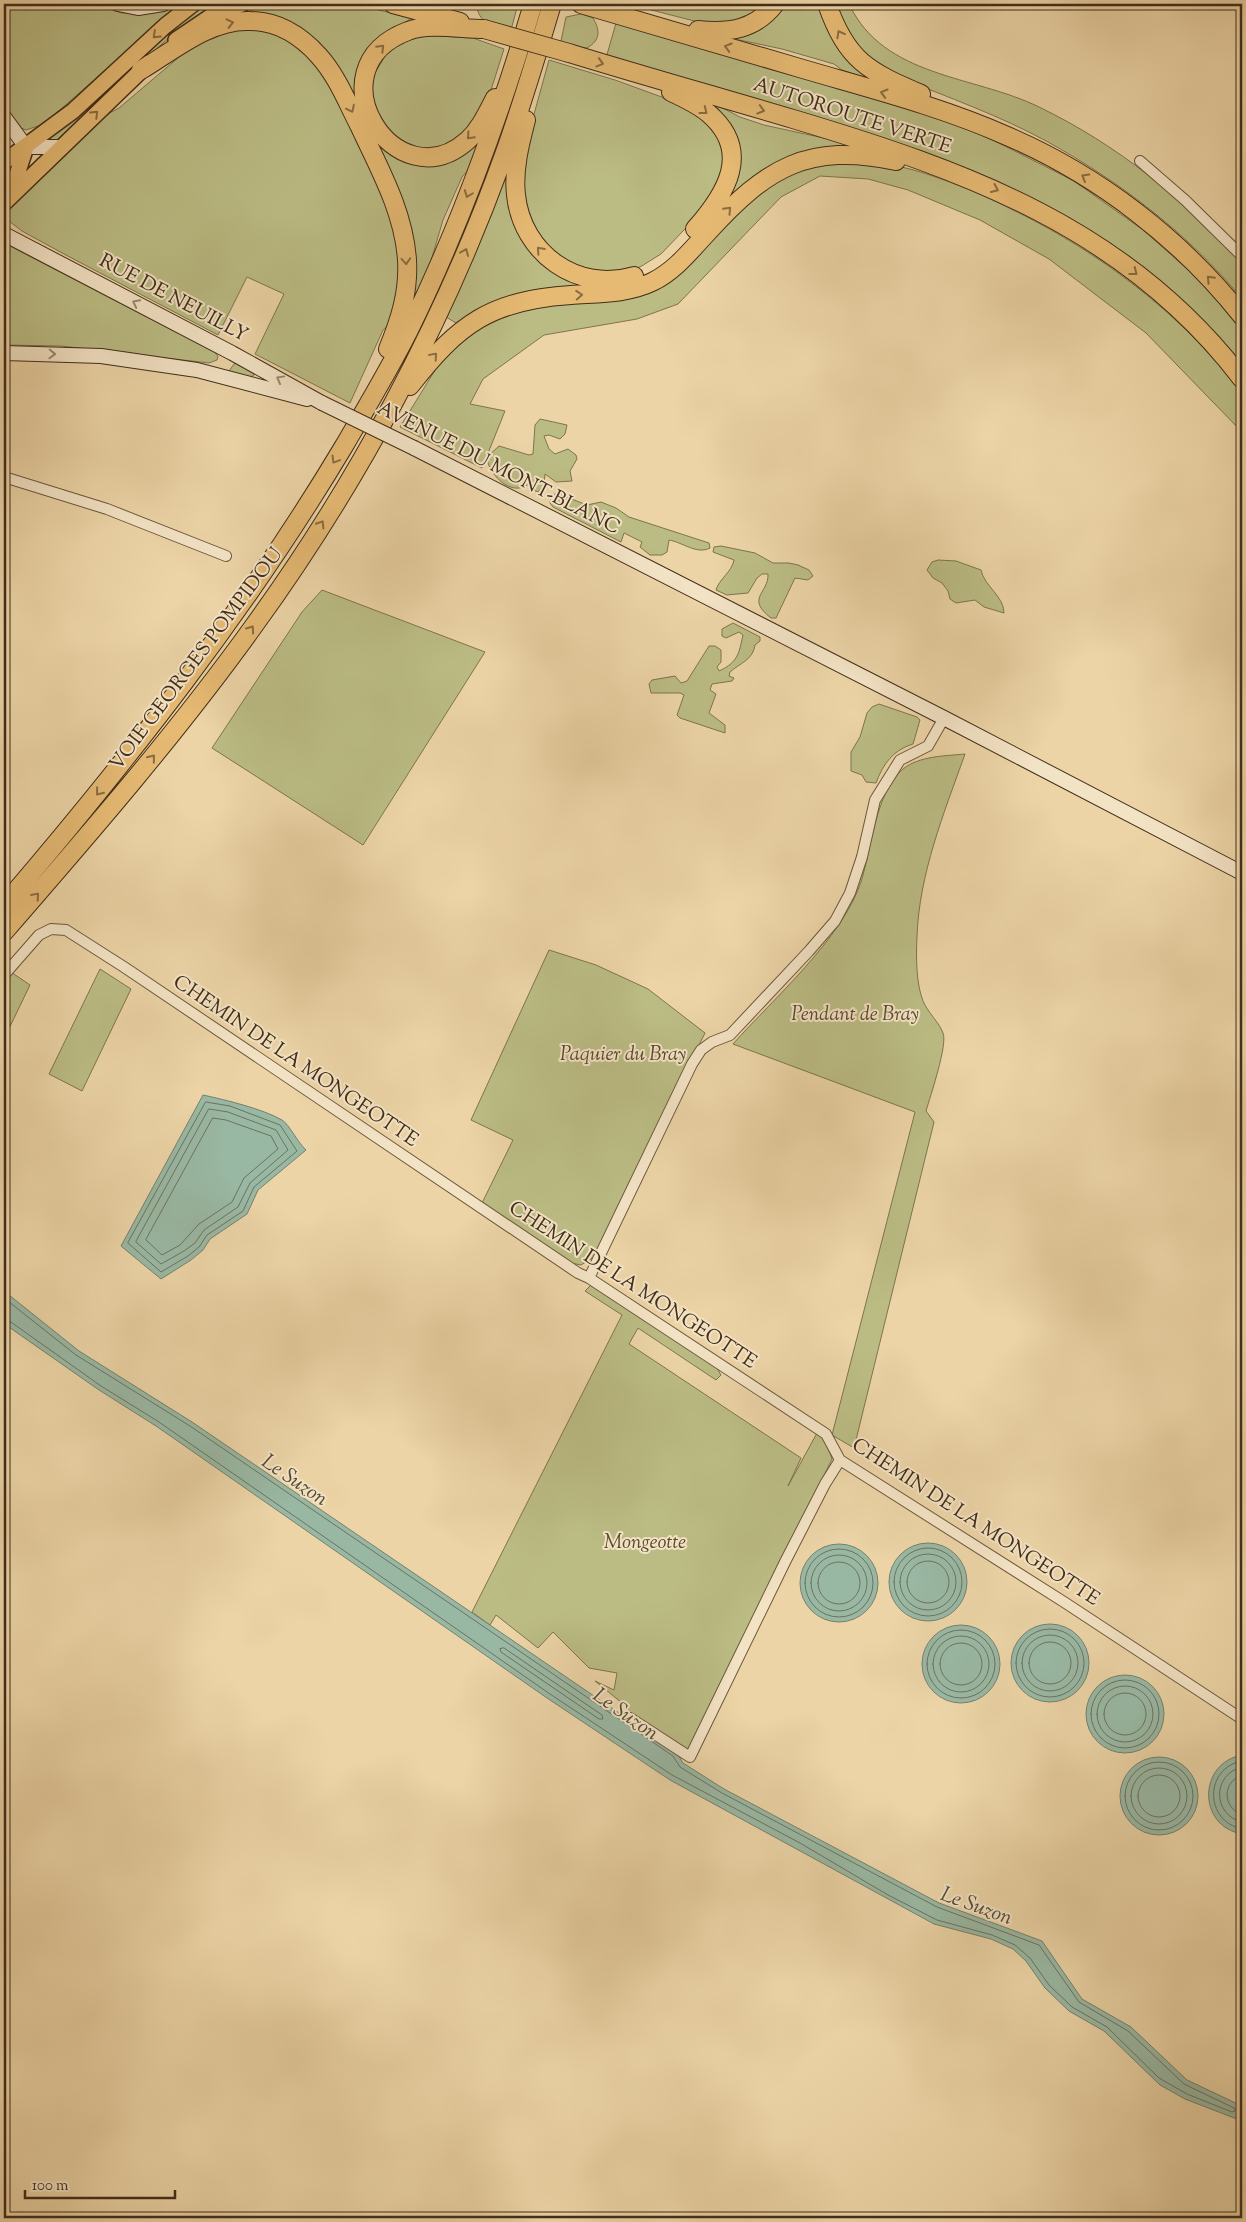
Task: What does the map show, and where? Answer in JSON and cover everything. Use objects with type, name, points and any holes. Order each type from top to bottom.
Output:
[{"type":"highway","name":"AUTOROUTE VERTE","points":[[393,4],[887,147],[950,170],[1038,210],[1099,246],[1142,278],[1203,332],[1242,378]]},
{"type":"highway","name":"VOIE GEORGES POMPIDOU","points":[[4,905],[70,828],[178,692],[283,545],[360,418],[408,332],[470,191],[515,66],[533,4]]},
{"type":"highway","name":"VOIE GEORGES POMPIDOU","points":[[4,932],[132,783],[254,625],[334,504],[422,347],[478,221],[504,156],[552,4]]},
{"type":"highway","name":"AUTOROUTE VERTE","points":[[582,4],[895,96],[980,125],[1048,155],[1122,201],[1188,257],[1242,316]]},
{"type":"highway","points":[[659,27],[719,32],[737,30],[763,17],[775,4]]},
{"type":"highway","points":[[827,4],[848,49],[866,66],[895,83],[971,114],[980,125]]},
{"type":"highway","points":[[141,70],[201,34],[223,25],[250,20],[271,24],[293,33],[320,57],[336,81],[391,194],[402,228],[407,260],[406,290],[399,321],[360,418]]},
{"type":"highway","points":[[484,29],[417,28],[392,38],[377,52],[369,65],[363,89],[367,114],[381,136],[402,150],[420,156],[439,155],[454,150],[476,130],[515,66]]},
{"type":"highway","points":[[534,62],[529,108],[516,171],[515,195],[520,215],[530,240],[544,255],[571,273],[594,279],[626,278],[646,272],[663,262],[707,216],[724,192],[729,178],[731,162],[729,145],[715,120],[697,105],[630,72]]},
{"type":"highway","points":[[382,421],[436,353],[456,334],[479,318],[503,307],[526,300],[615,292],[651,282],[677,265],[751,188],[784,168],[819,157],[858,154],[950,170]]},
{"type":"main road","points":[[118,4],[138,8],[163,4]]},
{"type":"main road","points":[[4,162],[26,147],[86,99],[165,26],[193,4]]},
{"type":"main road","points":[[7,199],[141,70],[186,32],[213,16],[242,4]]},
{"type":"main road","points":[[4,117],[26,147]]},
{"type":"main road","points":[[26,147],[60,147]]},
{"type":"main road","points":[[7,199],[26,147]]},
{"type":"main road","points":[[4,221],[17,241]]},
{"type":"main road","name":"RUE DE NEUILLY","points":[[4,234],[232,352],[322,403]]},
{"type":"main road","points":[[218,375],[232,352]]},
{"type":"main road","name":"AVENUE DU MONT-BLANC","points":[[4,353],[101,356],[218,375],[322,403],[944,718],[1242,873]]},
{"type":"street","points":[[1140,161],[1192,206],[1242,256]]},
{"type":"street","points":[[4,477],[107,509],[226,556]]},
{"type":"street","points":[[589,1278],[692,1064],[701,1050],[712,1042],[730,1035],[809,952],[834,921],[850,893],[862,857],[875,800],[900,760],[928,746],[944,718]]},
{"type":"street","name":"CHEMIN DE LA MONGEOTTE","points":[[4,975],[39,935],[51,929],[66,930],[124,967],[578,1273],[589,1278],[826,1434],[840,1460],[1064,1602],[1242,1719]]},
{"type":"street","points":[[630,1718],[678,1751],[690,1757],[803,1527],[840,1460]]},
{"type":"green space","points":[[4,4],[99,4],[121,13],[141,13],[171,9],[171,12],[44,124],[26,130],[19,127],[4,106]]},
{"type":"green space","points":[[203,4],[224,4],[178,30],[60,141],[46,140],[178,22]]},
{"type":"green space","points":[[275,4],[355,4],[411,18],[400,27],[357,106],[320,47],[238,14]]},
{"type":"green space","points":[[477,4],[518,4],[511,30],[493,25],[484,20],[480,16]]},
{"type":"green space","points":[[628,4],[766,4],[740,22],[710,25]]},
{"type":"green space","points":[[782,4],[822,4],[872,76],[871,80],[842,70],[834,64],[782,49],[730,38]]},
{"type":"green space","points":[[834,4],[849,4],[865,28],[884,47],[907,61],[1014,96],[1039,107],[1068,122],[1122,156],[1148,175],[1197,217],[1242,263],[1242,299],[1221,275],[1176,231],[1101,174],[1048,142],[1012,124],[898,77],[874,62],[852,38]]},
{"type":"green space","points":[[581,14],[593,18],[598,31],[595,42],[587,48],[572,47],[561,41],[566,17]]},
{"type":"green space","points":[[616,23],[937,117],[995,141],[1074,181],[1143,230],[1194,275],[1222,305],[1242,330],[1242,369],[1195,317],[1158,280],[1107,241],[1067,217],[1027,195],[943,160],[810,117],[606,58]]},
{"type":"green space","points":[[237,28],[263,28],[296,43],[329,79],[395,220],[401,279],[391,323],[383,330],[350,403],[255,354],[284,294],[247,277],[218,335],[64,254],[22,231],[9,221],[9,207],[104,116],[119,108],[192,46],[217,33]]},
{"type":"green space","points":[[421,35],[473,38],[504,49],[491,90],[467,133],[442,149],[417,149],[392,136],[372,107],[372,78],[390,48]]},
{"type":"green space","points":[[549,60],[615,80],[692,108],[708,120],[725,150],[725,173],[704,209],[661,254],[640,267],[603,274],[585,271],[544,247],[526,215],[521,185],[531,125]]},
{"type":"green space","points":[[717,105],[740,117],[764,125],[842,142],[851,147],[730,201],[727,199],[720,113]]},
{"type":"green space","points":[[479,141],[469,169],[462,177],[443,220],[430,264],[415,296],[412,297],[374,143],[394,154]]},
{"type":"green space","points":[[824,162],[864,162],[890,165],[938,178],[972,191],[1034,220],[1092,255],[1148,296],[1198,342],[1229,375],[1240,389],[1243,398],[1242,432],[1146,333],[1049,259],[980,220],[908,190],[868,179],[820,176],[781,197],[678,304],[637,319],[544,335],[483,379],[470,404],[505,411],[482,468],[400,427],[445,354],[460,338],[508,310],[631,296],[720,229],[724,228],[724,225],[770,182]]},
{"type":"green space","points":[[510,167],[513,214],[591,284],[474,313],[456,323],[446,317]]},
{"type":"green space","points":[[4,243],[214,352],[218,356],[217,360],[209,363],[61,346],[4,345]]},
{"type":"green space","points":[[237,360],[255,372],[253,376],[248,377],[229,371]]},
{"type":"green space","points":[[540,419],[567,425],[565,434],[560,439],[549,435],[544,436],[549,449],[555,454],[568,449],[576,455],[577,459],[570,471],[572,481],[556,482],[545,474],[544,485],[538,492],[531,489],[530,484],[519,488],[508,486],[493,473],[487,457],[499,446],[529,455],[533,454],[535,425]]},
{"type":"green space","points":[[556,493],[587,505],[601,502],[616,508],[629,517],[709,543],[710,548],[700,550],[669,540],[667,552],[662,555],[650,555],[640,547],[642,542],[624,533],[621,542],[553,507],[550,503],[551,497]]},
{"type":"green space","points":[[721,546],[755,553],[773,563],[798,565],[809,570],[813,576],[808,580],[795,578],[776,618],[771,618],[763,611],[759,600],[768,574],[762,574],[757,578],[748,593],[727,595],[716,590],[731,568],[734,560],[713,552],[714,547]]},
{"type":"green space","points":[[938,560],[956,561],[981,570],[986,581],[1001,601],[1004,613],[984,607],[975,600],[956,603],[950,599],[948,591],[942,583],[933,578],[927,570],[932,562]]},
{"type":"green space","points":[[322,590],[485,652],[363,845],[212,748],[302,612]]},
{"type":"green space","points":[[733,623],[760,637],[760,641],[755,645],[749,658],[730,672],[729,676],[734,678],[732,681],[712,684],[710,690],[716,694],[709,713],[725,725],[725,733],[680,718],[677,715],[684,695],[680,693],[651,693],[649,684],[652,680],[675,676],[681,683],[687,681],[709,646],[715,646],[721,650],[721,662],[717,667],[719,671],[726,668],[737,656],[743,635],[739,632],[726,638],[722,636],[722,629]]},
{"type":"green space","points":[[879,704],[917,717],[920,720],[913,744],[894,754],[882,770],[876,783],[866,782],[862,775],[851,771],[851,752],[860,737],[867,713],[872,707]]},
{"type":"green space","name":"Pendant de Bray","points":[[965,754],[934,844],[922,890],[919,913],[917,970],[919,986],[923,1001],[941,1029],[944,1039],[941,1059],[926,1111],[934,1122],[854,1448],[832,1435],[915,1112],[733,1044],[805,968],[839,925],[852,903],[861,882],[880,806],[886,791],[894,779],[903,769],[917,761],[932,757]]},
{"type":"green space","name":"Paquier du Bray","points":[[549,950],[596,965],[648,989],[705,1033],[594,1257],[581,1265],[571,1263],[482,1203],[513,1140],[471,1120]]},
{"type":"green space","points":[[100,969],[131,989],[82,1091],[49,1074]]},
{"type":"green space","points":[[11,972],[30,985],[4,1039],[4,980]]},
{"type":"green space","name":"Mongeotte","points":[[591,1285],[715,1365],[721,1375],[716,1380],[638,1328],[629,1344],[801,1458],[788,1486],[817,1433],[826,1442],[832,1459],[691,1747],[684,1750],[630,1713],[627,1707],[595,1681],[614,1690],[617,1673],[589,1668],[553,1632],[538,1648],[496,1615],[490,1625],[472,1612],[622,1315],[585,1291]]},
{"type":"water","points":[[203,1095],[233,1102],[282,1120],[288,1125],[306,1150],[258,1190],[247,1214],[210,1239],[203,1250],[191,1260],[161,1279],[121,1246]]},
{"type":"water","points":[[4,1291],[79,1351],[192,1422],[663,1743],[677,1753],[683,1763],[724,1789],[939,1903],[1042,1941],[1082,1999],[1131,2027],[1187,2080],[1242,2106],[1242,2121],[1185,2099],[1160,2085],[1104,2031],[1069,2011],[1045,1988],[1026,1961],[1013,1949],[991,1939],[934,1924],[670,1780],[547,1698],[156,1426],[99,1390],[6,1325],[4,1323]]},
{"type":"water","points":[[920,1543],[936,1543],[950,1549],[961,1560],[967,1574],[967,1590],[961,1604],[950,1615],[936,1621],[920,1621],[906,1615],[895,1604],[889,1590],[889,1574],[895,1560],[906,1549]]},
{"type":"water","points":[[831,1544],[847,1544],[861,1550],[872,1561],[878,1575],[878,1591],[872,1605],[861,1616],[847,1622],[831,1622],[817,1616],[806,1605],[800,1591],[800,1575],[806,1561],[817,1550]]},
{"type":"water","points":[[1042,1624],[1058,1624],[1072,1630],[1083,1641],[1089,1655],[1089,1671],[1083,1685],[1072,1696],[1058,1702],[1042,1702],[1028,1696],[1017,1685],[1011,1671],[1011,1655],[1017,1641],[1028,1630]]},
{"type":"water","points":[[953,1625],[969,1625],[983,1631],[994,1642],[1000,1656],[1000,1672],[994,1686],[983,1697],[969,1703],[953,1703],[939,1697],[928,1686],[922,1672],[922,1656],[928,1642],[939,1631]]},
{"type":"water","points":[[1117,1675],[1133,1675],[1147,1681],[1158,1692],[1164,1706],[1164,1722],[1158,1736],[1147,1747],[1133,1753],[1117,1753],[1103,1747],[1092,1736],[1086,1722],[1086,1706],[1092,1692],[1103,1681]]},
{"type":"water","points":[[1242,1755],[1242,1834],[1227,1829],[1217,1819],[1211,1808],[1209,1794],[1211,1781],[1217,1770],[1228,1760]]},
{"type":"water","points":[[1151,1757],[1167,1757],[1181,1763],[1192,1774],[1198,1788],[1198,1804],[1192,1818],[1181,1829],[1167,1835],[1151,1835],[1137,1829],[1126,1818],[1120,1804],[1120,1788],[1126,1774],[1137,1763]]},
{"type":"water label","name":"Le Suzon","points":[[294,1481]]},
{"type":"water label","name":"Le Suzon","points":[[625,1715]]},
{"type":"water label","name":"Le Suzon","points":[[976,1907]]}]
